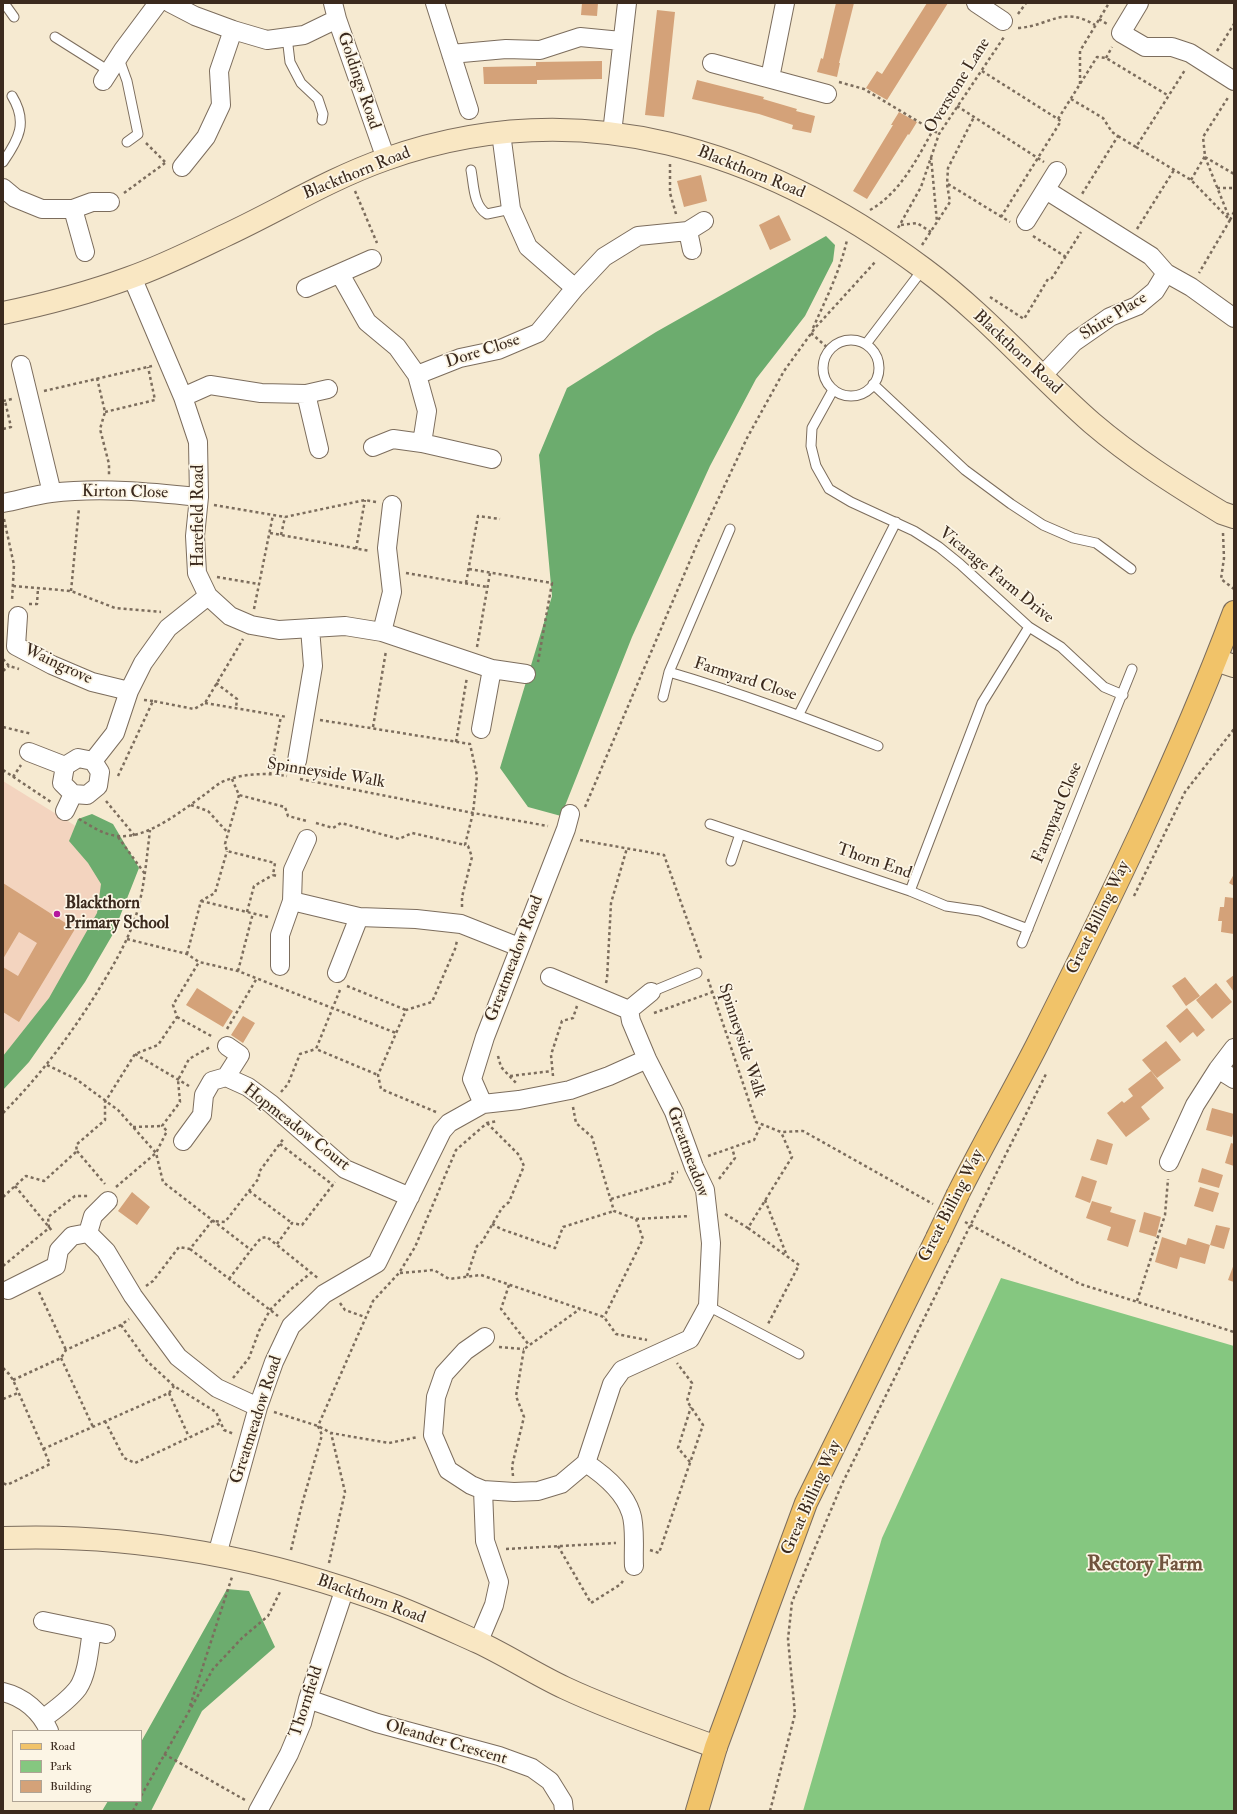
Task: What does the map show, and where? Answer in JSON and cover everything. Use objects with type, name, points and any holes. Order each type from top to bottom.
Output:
[{"type":"main road","name":"Great Billing Way","points":[[697,1811],[716,1747],[806,1503],[936,1238],[1036,1046],[1225,663],[1234,612]]},
{"type":"street","points":[[110,70],[158,3]]},
{"type":"street","points":[[170,3],[195,16],[233,30],[267,40],[304,34],[335,11]]},
{"type":"street","points":[[435,3],[469,110]]},
{"type":"street","points":[[612,133],[621,41],[627,3]]},
{"type":"street","points":[[770,78],[786,3]]},
{"type":"street","points":[[976,3],[1008,24]]},
{"type":"street","points":[[1139,3],[1121,33],[1145,47],[1172,47],[1201,60],[1232,88]]},
{"type":"street","name":"Goldings Road","points":[[335,11],[386,159]]},
{"type":"street","points":[[174,165],[206,137],[221,105],[219,71],[233,30]]},
{"type":"street","points":[[452,54],[506,48],[540,50],[580,37],[621,41]]},
{"type":"street","points":[[712,63],[827,94]]},
{"type":"street","name":"Blackthorn Road","points":[[3,313],[50,303],[132,278],[225,236],[297,198],[386,159],[448,141],[501,133],[558,129],[612,133],[674,144],[719,157],[782,182],[854,222],[921,256],[1042,376],[1093,423],[1149,468],[1228,515]]},
{"type":"street","points":[[501,133],[510,209],[528,247],[576,288]]},
{"type":"street","points":[[1022,226],[1057,171]]},
{"type":"street","points":[[3,188],[16,198],[42,209],[73,209],[92,202],[110,202]]},
{"type":"street","points":[[1046,190],[1151,256],[1166,272],[1191,287],[1234,318]]},
{"type":"street","points":[[73,209],[85,252]]},
{"type":"street","name":"Dore Close","points":[[417,375],[460,358],[498,350],[538,333],[604,257],[638,236],[685,232],[704,221]]},
{"type":"street","points":[[685,232],[692,250]]},
{"type":"street","points":[[306,288],[372,259]]},
{"type":"street","name":"Shire Place","points":[[1042,376],[1074,342],[1110,317],[1137,306],[1156,291],[1166,272]]},
{"type":"street","points":[[340,274],[367,322],[397,347],[417,375],[427,410],[422,443]]},
{"type":"street","name":"Harefield Road","points":[[132,278],[183,397],[198,442],[198,499],[195,536],[197,573],[208,596],[230,616],[251,625],[279,630],[345,626],[386,633],[492,669],[526,674]]},
{"type":"street","points":[[21,365],[52,493]]},
{"type":"street","points":[[183,397],[210,385],[261,393],[306,394],[328,389]]},
{"type":"street","points":[[306,394],[319,449]]},
{"type":"street","points":[[373,447],[393,439],[422,443],[492,459]]},
{"type":"street","name":"Kirton Close","points":[[3,503],[52,493],[108,491],[198,499]]},
{"type":"street","points":[[386,633],[392,592],[387,548],[392,505]]},
{"type":"street","points":[[93,761],[115,733],[129,691],[143,663],[168,628],[208,596]]},
{"type":"street","name":"Waingrove","points":[[18,616],[16,646],[52,665],[92,682],[129,691]]},
{"type":"street","points":[[297,760],[313,666],[310,628]]},
{"type":"street","points":[[481,729],[492,669]]},
{"type":"street","points":[[29,752],[65,766]]},
{"type":"street","points":[[78,758],[93,761],[100,772],[98,786],[87,796],[73,794],[62,783],[65,766],[78,758]]},
{"type":"street","points":[[65,811],[73,794]]},
{"type":"street","name":"Greatmeadow Road","points":[[483,1104],[472,1079],[485,1037],[568,822]]},
{"type":"street","points":[[280,966],[280,935],[292,901],[293,870],[307,839]]},
{"type":"street","points":[[292,901],[359,917],[461,924],[519,947]]},
{"type":"street","points":[[337,973],[359,917]]},
{"type":"street","points":[[550,977],[600,996],[630,1015],[651,992]]},
{"type":"street","name":"Greatmeadow","points":[[586,1462],[612,1384],[622,1370],[690,1339],[708,1306],[711,1243],[705,1190],[674,1112],[647,1059],[630,1015]]},
{"type":"street","name":"Hopmeadow Court","points":[[222,1041],[240,1055],[226,1077]]},
{"type":"street","points":[[1169,1162],[1195,1105],[1218,1069],[1234,1048]]},
{"type":"street","name":"Greatmeadow Road","points":[[228,1557],[249,1439],[258,1407],[274,1362],[291,1326],[324,1294],[332,1291],[377,1263],[442,1132],[450,1123],[483,1104],[519,1100],[562,1092],[609,1076],[647,1059]]},
{"type":"street","points":[[1218,1069],[1234,1079]]},
{"type":"street","name":"Hopmeadow Court","points":[[204,1095],[212,1081],[226,1077],[248,1087],[271,1104],[345,1169],[410,1197]]},
{"type":"street","points":[[183,1141],[202,1116],[204,1095]]},
{"type":"street","points":[[88,1233],[93,1216],[106,1191]]},
{"type":"street","points":[[8,1290],[56,1266],[60,1250],[64,1244],[72,1236],[88,1233]]},
{"type":"street","points":[[88,1233],[106,1251],[137,1302],[178,1357],[218,1388],[258,1407]]},
{"type":"street","points":[[485,1337],[465,1351],[444,1374],[436,1398],[433,1435],[448,1470],[483,1490],[514,1492],[538,1491],[561,1484],[586,1462],[606,1476],[622,1495],[631,1514],[634,1566]]},
{"type":"street","points":[[478,1643],[494,1604],[499,1582],[485,1541],[483,1490]]},
{"type":"street","name":"Blackthorn Road","points":[[3,1538],[100,1540],[228,1557],[335,1585],[396,1607],[478,1643],[563,1687],[611,1709],[716,1747]]},
{"type":"street","name":"Thornfield","points":[[258,1809],[289,1754],[302,1723],[335,1585]]},
{"type":"street","points":[[3,1692],[28,1704],[46,1725],[79,1686],[99,1632],[43,1621]]},
{"type":"street","name":"Oleander Crescent","points":[[308,1700],[377,1723],[499,1756],[532,1768],[550,1781],[563,1802],[564,1811]]},
{"type":"lane","points":[[4,3],[14,16]]},
{"type":"lane","points":[[287,37],[290,62],[301,83],[318,99],[323,114],[322,120]]},
{"type":"lane","points":[[55,38],[127,81],[138,134],[127,142]]},
{"type":"lane","points":[[3,162],[16,141],[20,129],[20,112],[12,96]]},
{"type":"lane","points":[[471,170],[478,204],[482,210],[487,214],[510,209]]},
{"type":"lane","points":[[866,344],[921,256]]},
{"type":"lane","points":[[854,340],[866,344],[873,351],[877,359],[878,369],[873,384],[866,391],[857,395],[848,396],[833,390],[827,383],[823,374],[823,364],[830,350],[835,344],[844,341],[854,340]]},
{"type":"lane","points":[[873,384],[965,470],[1011,504],[1043,525],[1073,538],[1096,543],[1131,569]]},
{"type":"lane","name":"Vicarage Farm Drive","points":[[833,390],[812,428],[811,446],[816,466],[829,489],[851,502],[896,522],[939,547],[960,564],[1029,627],[1061,647],[1104,686],[1123,695]]},
{"type":"lane","name":"Farmyard Close","points":[[730,530],[669,672],[723,688],[799,714],[896,522]]},
{"type":"lane","points":[[910,891],[982,703],[1029,627]]},
{"type":"lane","name":"Farmyard Close","points":[[1022,943],[1123,695],[1132,669]]},
{"type":"lane","points":[[662,697],[669,672]]},
{"type":"lane","points":[[799,714],[878,746]]},
{"type":"lane","name":"Thorn End","points":[[710,824],[910,891],[946,906],[980,911],[1028,929]]},
{"type":"lane","points":[[731,861],[740,834]]},
{"type":"lane","points":[[651,992],[697,974]]},
{"type":"lane","points":[[708,1306],[799,1354]]},
{"type":"path","name":"Overstone Lane","points":[[898,228],[921,187],[939,134],[982,71],[1008,24],[1026,3]]},
{"type":"path","points":[[1080,84],[1080,50],[1109,3]]},
{"type":"path","points":[[1029,26],[1070,15],[1084,18],[1095,25]]},
{"type":"path","points":[[1136,147],[1169,96],[1234,24]]},
{"type":"path","points":[[1058,119],[1097,58],[1106,58],[1169,96]]},
{"type":"path","points":[[982,71],[1061,121],[1001,217]]},
{"type":"path","points":[[827,94],[831,79],[864,89],[939,134]]},
{"type":"path","points":[[1230,220],[1205,156],[1203,137],[1232,88]]},
{"type":"path","points":[[1071,99],[1103,118],[1112,132],[1191,180],[1230,220]]},
{"type":"path","points":[[957,106],[1057,171]]},
{"type":"path","points":[[921,256],[931,232],[950,202],[947,184],[948,168],[974,117]]},
{"type":"path","points":[[830,350],[811,333],[828,295],[854,222],[865,213],[883,203],[913,166],[933,130]]},
{"type":"path","points":[[110,202],[174,165],[138,134]]},
{"type":"path","points":[[1074,208],[1118,136]]},
{"type":"path","points":[[674,144],[670,162],[670,194],[685,232]]},
{"type":"path","points":[[931,155],[937,222]]},
{"type":"path","points":[[1205,156],[1234,174]]},
{"type":"path","points":[[1191,180],[1205,156]]},
{"type":"path","points":[[1129,242],[1174,170]]},
{"type":"path","points":[[348,175],[377,244],[372,259]]},
{"type":"path","points":[[947,184],[1001,217],[1022,226],[1066,256]]},
{"type":"path","points":[[1217,188],[1234,188]]},
{"type":"path","points":[[1191,287],[1234,212]]},
{"type":"path","points":[[985,294],[1024,319],[1048,279],[1052,278],[1090,218]]},
{"type":"path","points":[[900,225],[917,223],[931,232]]},
{"type":"path","points":[[3,429],[11,427],[4,401],[168,362]]},
{"type":"path","points":[[105,412],[155,400],[148,367]]},
{"type":"path","points":[[97,378],[105,412],[100,429],[109,464],[108,491]]},
{"type":"path","points":[[71,591],[80,492]]},
{"type":"path","points":[[198,499],[285,518],[365,500],[392,505]]},
{"type":"path","points":[[356,549],[365,500]]},
{"type":"path","points":[[115,780],[123,768],[153,701],[194,709],[205,702],[216,684],[251,625],[274,515]]},
{"type":"path","points":[[1228,515],[1221,579],[1234,589]]},
{"type":"path","points":[[466,583],[478,516],[500,519]]},
{"type":"path","points":[[3,517],[14,565],[12,604],[18,616]]},
{"type":"path","points":[[281,535],[285,518]]},
{"type":"path","points":[[270,533],[356,549],[413,573],[487,587]]},
{"type":"path","points":[[469,569],[552,584],[535,675],[526,674]]},
{"type":"path","points":[[197,573],[259,584]]},
{"type":"path","points":[[456,742],[490,573]]},
{"type":"path","points":[[13,586],[71,591],[115,608],[186,614]]},
{"type":"path","points":[[373,727],[386,633]]},
{"type":"path","points":[[3,671],[9,666]]},
{"type":"path","points":[[216,684],[237,699],[236,708]]},
{"type":"path","points":[[205,702],[281,716],[373,727],[470,744],[477,776],[473,813],[465,845]]},
{"type":"path","points":[[270,775],[281,716]]},
{"type":"path","points":[[1133,898],[1185,792],[1234,729]]},
{"type":"path","name":"Spinneyside Walk","points":[[3,770],[65,811],[102,832],[117,836],[135,836],[150,830],[226,780],[247,775],[277,774],[473,813],[568,822]]},
{"type":"path","points":[[187,954],[201,901],[215,893],[227,851],[225,844],[239,795],[232,779]]},
{"type":"path","points":[[239,795],[285,807],[288,816],[333,828],[341,823],[399,839],[412,833],[465,845],[468,846],[472,857],[462,897],[461,924],[456,950],[432,1002],[406,1010],[343,984],[316,1049]]},
{"type":"path","points":[[104,799],[135,836]]},
{"type":"path","points":[[190,804],[208,811],[228,833]]},
{"type":"path","points":[[3,1113],[24,1092],[47,1065],[74,1029],[112,968],[127,939],[139,905],[145,874],[150,830]]},
{"type":"path","points":[[117,836],[145,874]]},
{"type":"path","points":[[580,840],[664,855],[703,963]]},
{"type":"path","points":[[600,996],[607,979],[611,903],[627,848]]},
{"type":"path","points":[[227,851],[274,863],[273,875]]},
{"type":"path","points":[[246,912],[254,886],[273,875],[293,880]]},
{"type":"path","points":[[201,901],[284,922]]},
{"type":"path","points":[[238,970],[253,913]]},
{"type":"path","points":[[127,939],[187,954],[200,962],[238,970],[396,1033]]},
{"type":"path","points":[[132,1127],[162,1126],[167,1131],[156,1153],[106,1191],[77,1151],[76,1145],[105,1120],[105,1102],[135,1054],[158,1045],[176,1017],[174,1005],[200,962]]},
{"type":"path","points":[[162,1126],[180,1102],[178,1080],[189,1059],[222,1041],[257,978]]},
{"type":"path","name":"Spinneyside Walk","points":[[708,978],[756,1122],[761,1125]]},
{"type":"path","points":[[583,990],[573,1018],[562,1022],[551,1055],[552,1071],[576,1123],[592,1137],[614,1210]]},
{"type":"path","points":[[630,1015],[713,992]]},
{"type":"path","points":[[406,1010],[378,1075],[381,1089],[440,1114],[450,1123]]},
{"type":"path","points":[[176,1017],[222,1041]]},
{"type":"path","points":[[271,1104],[288,1084],[300,1054],[316,1049],[378,1075]]},
{"type":"path","points":[[135,1054],[204,1095]]},
{"type":"path","points":[[47,1065],[76,1079],[105,1102],[118,1110],[156,1153],[163,1182],[251,1250]]},
{"type":"path","points":[[770,1811],[795,1714],[788,1639],[792,1602],[842,1484],[1049,1067]]},
{"type":"path","points":[[510,1076],[552,1071]]},
{"type":"path","points":[[467,1276],[476,1246],[482,1242],[502,1208],[509,1202],[524,1166],[519,1155],[487,1123]]},
{"type":"path","points":[[212,1221],[225,1222],[259,1178],[259,1172],[294,1124]]},
{"type":"path","points":[[611,1199],[672,1181],[671,1174],[754,1140],[761,1125],[781,1132],[803,1131],[938,1206]]},
{"type":"path","points":[[748,1228],[792,1157],[781,1132]]},
{"type":"path","points":[[280,1144],[333,1185]]},
{"type":"path","points":[[706,1196],[735,1158],[732,1148]]},
{"type":"path","points":[[3,1197],[26,1176],[44,1181],[77,1151]]},
{"type":"path","points":[[1137,1301],[1165,1215],[1169,1162]]},
{"type":"path","points":[[249,1191],[292,1223],[302,1225],[345,1169]]},
{"type":"path","points":[[15,1186],[64,1244]]},
{"type":"path","points":[[49,1228],[48,1217],[75,1196],[90,1196]]},
{"type":"path","points":[[765,1200],[787,1257]]},
{"type":"path","points":[[492,1224],[501,1229],[555,1248],[563,1227],[614,1210],[636,1219],[727,1213],[799,1265],[763,1335]]},
{"type":"path","points":[[604,1317],[644,1239],[636,1219]]},
{"type":"path","points":[[190,1249],[212,1221]]},
{"type":"path","points":[[277,1244],[292,1223]]},
{"type":"path","points":[[3,1266],[49,1228]]},
{"type":"path","points":[[976,1228],[1080,1284],[1234,1332]]},
{"type":"path","points":[[229,1279],[261,1238],[267,1237],[312,1272],[332,1291],[345,1310],[365,1317]]},
{"type":"path","points":[[13,1380],[61,1358],[66,1350],[121,1325],[179,1247],[190,1249],[291,1326]]},
{"type":"path","points":[[216,1412],[225,1392],[240,1367],[249,1358],[259,1330],[270,1310],[290,1290],[312,1272]]},
{"type":"path","points":[[33,1278],[66,1350]]},
{"type":"path","points":[[509,1285],[501,1309],[529,1345]]},
{"type":"path","points":[[514,1492],[512,1466],[524,1417],[516,1396],[524,1349],[580,1309]]},
{"type":"path","points":[[121,1325],[147,1361],[174,1386],[216,1412],[224,1430],[249,1439]]},
{"type":"path","points":[[485,1337],[497,1347],[524,1349]]},
{"type":"path","points":[[61,1358],[93,1427]]},
{"type":"path","points":[[3,1368],[10,1374],[13,1380],[50,1464],[6,1485],[3,1483]]},
{"type":"path","points":[[43,1449],[169,1393],[174,1386]]},
{"type":"path","points":[[3,1400],[18,1393]]},
{"type":"path","points":[[169,1393],[189,1437]]},
{"type":"path","points":[[258,1407],[318,1426],[331,1433],[389,1443],[433,1435]]},
{"type":"path","points":[[690,1463],[678,1448],[691,1407]]},
{"type":"path","points":[[105,1422],[124,1458],[136,1463],[220,1422]]},
{"type":"path","points":[[331,1433],[345,1492],[335,1585]]},
{"type":"path","points":[[558,1546],[590,1603],[621,1584],[634,1566]]},
{"type":"path","points":[[188,1712],[228,1557]]},
{"type":"path","points":[[142,1794],[213,1669],[242,1638],[268,1616],[280,1592]]},
{"type":"path","points":[[164,1754],[258,1809]]},
{"type":"path","points":[[133,1811],[138,1802]]},
{"type":"shaded area","name":"Blackthorn Primary School","points":[[3,781],[74,825],[124,881],[3,1077]]},
{"type":"green space","points":[[826,236],[835,245],[833,261],[805,316],[756,379],[710,466],[632,637],[561,816],[528,807],[500,768],[552,596],[539,455],[567,388],[656,332]]},
{"type":"green space","points":[[92,814],[113,824],[139,868],[113,934],[85,982],[29,1062],[3,1090],[3,1056],[49,998],[97,913],[101,884],[88,863],[69,841],[78,819]]},
{"type":"green space","points":[[1001,1278],[1234,1346],[1234,1811],[803,1811],[882,1538]]},
{"type":"green space","points":[[227,1589],[249,1591],[275,1647],[202,1711],[151,1811],[102,1811],[107,1802],[142,1802],[142,1740]]},
{"type":"building","points":[[582,3],[598,3],[597,16],[581,15]]},
{"type":"building","points":[[836,3],[854,3],[837,77],[817,72],[821,58],[823,59]]},
{"type":"building","points":[[927,3],[948,3],[887,100],[866,88],[877,71],[882,74]]},
{"type":"building","points":[[657,10],[675,12],[664,117],[645,115]]},
{"type":"building","points":[[602,61],[602,79],[537,80],[537,84],[484,84],[483,67],[536,66],[536,62]]},
{"type":"building","points":[[697,80],[764,97],[763,99],[815,116],[811,133],[792,129],[793,125],[759,114],[692,99]]},
{"type":"building","points":[[899,112],[917,122],[867,199],[853,191],[893,125],[891,125]]},
{"type":"building","points":[[701,175],[707,201],[684,207],[677,181]]},
{"type":"building","points":[[779,215],[791,240],[770,250],[759,225]]},
{"type":"building","points":[[1234,874],[1234,886],[1229,883]]},
{"type":"building","name":"Blackthorn Primary School","points":[[3,883],[75,929],[19,1022],[3,1012],[3,967],[18,976],[37,943],[19,932],[3,959]]},
{"type":"building","points":[[1225,897],[1234,898],[1234,934],[1221,932],[1222,921],[1218,921],[1220,907],[1224,907]]},
{"type":"building","points":[[1234,975],[1234,992],[1226,981]]},
{"type":"building","points":[[1185,977],[1200,996],[1186,1006],[1172,986]]},
{"type":"building","points":[[1216,983],[1232,1002],[1212,1019],[1196,1000]]},
{"type":"building","points":[[197,988],[233,1011],[223,1027],[186,1005]]},
{"type":"building","points":[[1187,1008],[1205,1030],[1197,1037],[1193,1032],[1180,1043],[1166,1026]]},
{"type":"building","points":[[243,1016],[255,1023],[243,1043],[231,1035]]},
{"type":"building","points":[[1166,1041],[1181,1060],[1157,1078],[1142,1060]]},
{"type":"building","points":[[1151,1071],[1164,1088],[1141,1107],[1150,1119],[1126,1137],[1107,1113],[1122,1101],[1124,1103],[1133,1096],[1128,1089]]},
{"type":"building","points":[[1212,1108],[1234,1114],[1234,1130],[1232,1137],[1206,1130]]},
{"type":"building","points":[[1097,1139],[1113,1144],[1107,1165],[1090,1160]]},
{"type":"building","points":[[1231,1143],[1234,1144],[1234,1166],[1225,1163]]},
{"type":"building","points":[[1202,1168],[1223,1175],[1219,1188],[1198,1182]]},
{"type":"building","points":[[1082,1176],[1097,1181],[1090,1203],[1075,1197]]},
{"type":"building","points":[[1200,1187],[1219,1193],[1213,1212],[1194,1206]]},
{"type":"building","points":[[132,1192],[150,1207],[137,1225],[118,1211]]},
{"type":"building","points":[[1092,1201],[1112,1207],[1110,1212],[1136,1220],[1128,1247],[1107,1240],[1111,1227],[1086,1218]]},
{"type":"building","points":[[1144,1212],[1161,1217],[1156,1237],[1139,1232]]},
{"type":"building","points":[[1216,1225],[1230,1228],[1224,1249],[1210,1245]]},
{"type":"building","points":[[1162,1237],[1186,1245],[1188,1238],[1210,1245],[1205,1264],[1180,1257],[1177,1269],[1155,1262]]},
{"type":"building","points":[[1234,1264],[1234,1282],[1228,1280]]},
{"type":"place","name":"Blackthorn Primary School","points":[[57,914]]},
{"type":"district","name":"Rectory Farm","points":[[1145,1565]]}]
